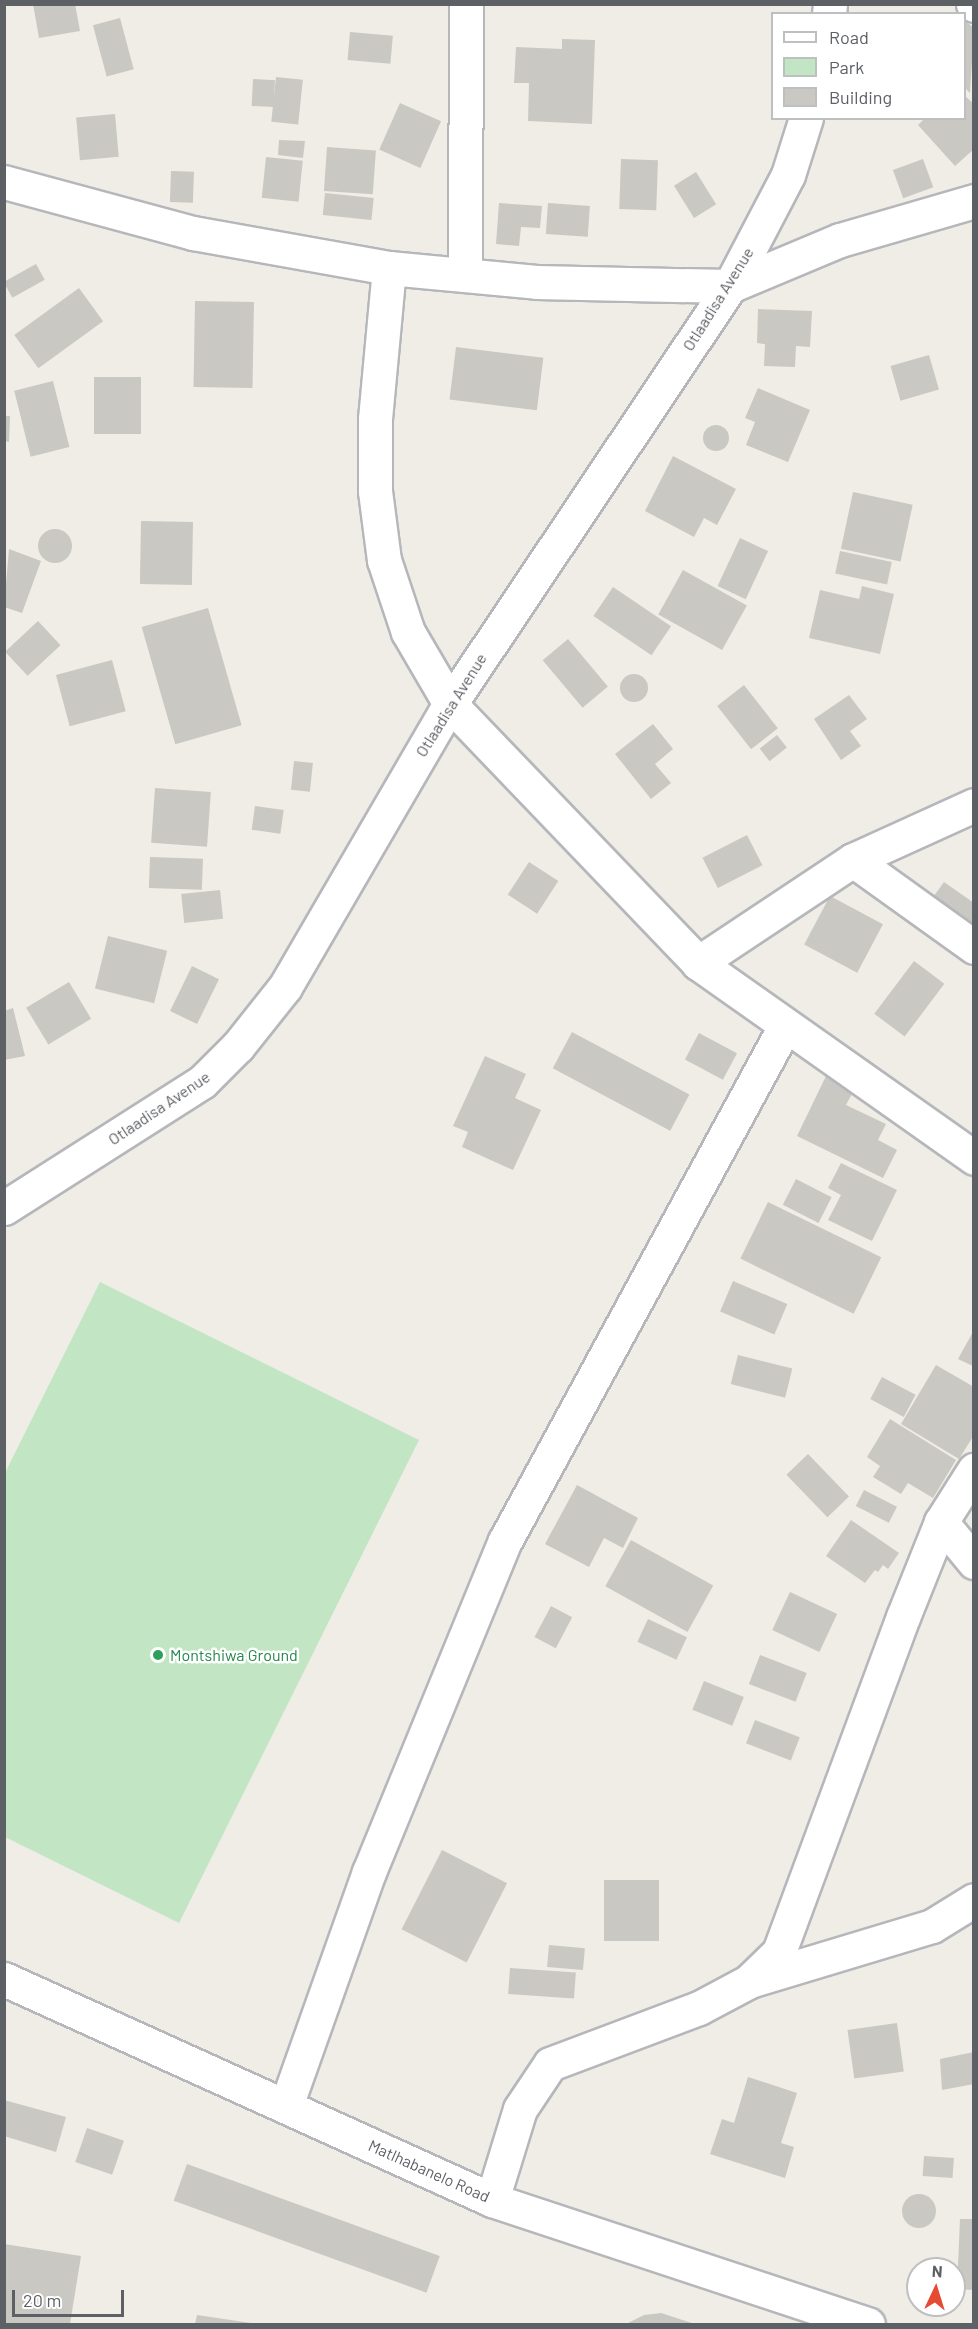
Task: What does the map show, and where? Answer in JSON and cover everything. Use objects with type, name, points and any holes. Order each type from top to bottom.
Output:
[{"type":"street","points":[[465,274],[466,4]]},
{"type":"street","name":"Otlaadisa Avenue","points":[[4,1208],[202,1082],[238,1046],[285,987],[450,704],[730,286],[788,175],[805,120]]},
{"type":"street","points":[[4,155],[15,184],[193,233],[389,268],[536,282],[730,286],[840,240],[974,201]]},
{"type":"street","points":[[389,268],[375,419],[375,491],[384,560],[408,632],[450,704],[698,963],[784,1028],[974,1158]]},
{"type":"street","points":[[698,963],[853,860],[974,805]]},
{"type":"street","points":[[853,860],[974,947]]},
{"type":"street","points":[[286,2106],[369,1872],[505,1541],[784,1028]]},
{"type":"street","points":[[748,1982],[779,1952],[800,1905],[847,1761],[941,1522],[974,1470]]},
{"type":"street","points":[[941,1522],[974,1562]]},
{"type":"street","points":[[492,2200],[520,2109],[550,2064],[699,2008],[748,1982],[932,1926],[974,1900]]},
{"type":"street","name":"Matlhabanelo Road","points":[[4,1979],[492,2200],[868,2325]]},
{"type":"green space","name":"Montshiwa Ground","points":[[100,1282],[419,1440],[179,1923],[5,1837],[5,1473]]},
{"type":"building","points":[[33,4],[75,4],[80,31],[39,38]]},
{"type":"building","points":[[120,18],[134,69],[107,76],[93,25]]},
{"type":"building","points":[[966,22],[974,28],[970,93],[966,89]]},
{"type":"building","points":[[350,32],[393,36],[390,64],[348,60]]},
{"type":"building","points":[[562,39],[595,40],[592,124],[528,121],[529,83],[514,83],[516,47],[562,49]]},
{"type":"building","points":[[276,77],[303,80],[298,125],[271,122]]},
{"type":"building","points":[[253,79],[275,80],[274,107],[252,106]]},
{"type":"building","points":[[966,97],[974,104],[974,149],[955,166],[918,125],[923,120],[966,120]]},
{"type":"building","points":[[400,103],[441,121],[420,168],[379,150]]},
{"type":"building","points":[[115,114],[119,157],[80,160],[76,117]]},
{"type":"building","points":[[279,140],[305,141],[303,158],[278,155]]},
{"type":"building","points":[[327,147],[376,150],[373,194],[324,191]]},
{"type":"building","points":[[266,157],[303,161],[299,202],[262,198]]},
{"type":"building","points":[[621,159],[658,160],[656,210],[619,209]]},
{"type":"building","points":[[923,159],[933,187],[903,198],[893,170]]},
{"type":"building","points":[[171,171],[194,172],[193,203],[170,202]]},
{"type":"building","points":[[696,172],[716,204],[694,218],[674,186]]},
{"type":"building","points":[[325,193],[374,198],[371,220],[323,215]]},
{"type":"building","points":[[499,203],[542,206],[540,228],[521,227],[519,246],[496,244]]},
{"type":"building","points":[[548,203],[590,206],[588,237],[546,234]]},
{"type":"building","points":[[36,264],[45,280],[12,298],[4,282]]},
{"type":"building","points":[[79,288],[103,321],[38,368],[14,335]]},
{"type":"building","points":[[195,301],[254,302],[252,388],[193,387]]},
{"type":"building","points":[[758,309],[812,311],[810,347],[796,346],[795,367],[764,366],[765,344],[757,343]]},
{"type":"building","points":[[456,347],[543,358],[537,410],[450,400]]},
{"type":"building","points":[[929,355],[939,390],[900,401],[891,366]]},
{"type":"building","points":[[94,377],[141,377],[141,434],[94,434]]},
{"type":"building","points":[[53,381],[69,447],[31,457],[14,391]]},
{"type":"building","points":[[758,388],[810,410],[788,462],[746,445],[755,422],[745,418]]},
{"type":"building","points":[[4,416],[10,416],[9,442],[4,441]]},
{"type":"building","points":[[716,425],[725,429],[729,438],[725,447],[716,451],[707,447],[703,438],[707,429]]},
{"type":"building","points":[[673,456],[736,489],[717,525],[704,518],[694,537],[645,511]]},
{"type":"building","points":[[853,492],[913,505],[901,561],[841,549]]},
{"type":"building","points":[[141,521],[193,522],[192,585],[140,584]]},
{"type":"building","points":[[55,529],[67,534],[72,546],[67,558],[55,563],[43,558],[38,546],[43,534]]},
{"type":"building","points":[[740,538],[768,551],[746,599],[718,586]]},
{"type":"building","points":[[9,549],[41,561],[22,613],[4,607]]},
{"type":"building","points":[[840,551],[892,562],[887,585],[835,573]]},
{"type":"building","points":[[683,570],[747,605],[722,650],[658,615]]},
{"type":"building","points":[[862,586],[894,594],[880,654],[809,638],[820,590],[859,599]]},
{"type":"building","points":[[613,587],[671,626],[651,655],[593,616]]},
{"type":"building","points":[[208,608],[242,725],[175,744],[142,627]]},
{"type":"building","points":[[38,621],[61,645],[28,676],[5,652]]},
{"type":"building","points":[[568,639],[608,686],[583,708],[543,660]]},
{"type":"building","points":[[112,660],[126,711],[70,726],[56,675]]},
{"type":"building","points":[[634,674],[644,678],[648,688],[644,698],[634,702],[624,698],[620,688],[624,678]]},
{"type":"building","points":[[744,685],[778,728],[751,749],[717,706]]},
{"type":"building","points":[[849,695],[867,719],[850,731],[861,746],[841,760],[814,719]]},
{"type":"building","points":[[653,724],[673,749],[655,764],[671,783],[651,799],[615,754]]},
{"type":"building","points":[[777,735],[787,748],[770,761],[760,749]]},
{"type":"building","points":[[294,761],[313,763],[310,792],[291,790]]},
{"type":"building","points":[[155,788],[211,792],[207,847],[151,843]]},
{"type":"building","points":[[255,806],[284,810],[280,834],[252,830]]},
{"type":"building","points":[[747,835],[762,865],[718,888],[702,858]]},
{"type":"building","points":[[150,857],[203,859],[202,890],[149,888]]},
{"type":"building","points":[[529,862],[558,881],[537,914],[508,895]]},
{"type":"building","points":[[944,882],[974,903],[974,931],[931,900]]},
{"type":"building","points":[[220,890],[223,919],[184,923],[181,894]]},
{"type":"building","points":[[830,896],[883,924],[857,973],[804,945]]},
{"type":"building","points":[[108,936],[167,951],[154,1003],[95,988]]},
{"type":"building","points":[[914,961],[944,984],[905,1037],[874,1014]]},
{"type":"building","points":[[192,966],[219,979],[197,1024],[170,1011]]},
{"type":"building","points":[[69,982],[91,1019],[48,1045],[26,1008]]},
{"type":"building","points":[[13,1008],[25,1056],[4,1060],[4,1011]]},
{"type":"building","points":[[572,1032],[689,1094],[670,1131],[553,1068]]},
{"type":"building","points":[[699,1033],[737,1053],[723,1080],[685,1059]]},
{"type":"building","points":[[485,1056],[526,1074],[515,1098],[541,1110],[513,1170],[462,1147],[468,1132],[453,1126]]},
{"type":"building","points":[[826,1076],[854,1090],[846,1105],[886,1124],[878,1140],[897,1150],[883,1178],[797,1136]]},
{"type":"building","points":[[841,1163],[897,1190],[872,1241],[828,1220],[841,1195],[828,1188]]},
{"type":"building","points":[[796,1179],[832,1197],[818,1223],[783,1205]]},
{"type":"building","points":[[768,1202],[881,1257],[854,1314],[740,1259]]},
{"type":"building","points":[[733,1281],[787,1304],[774,1334],[720,1311]]},
{"type":"building","points":[[974,1330],[974,1365],[973,1366],[958,1359]]},
{"type":"building","points":[[738,1355],[792,1369],[785,1398],[731,1384]]},
{"type":"building","points":[[936,1365],[974,1387],[974,1435],[959,1459],[901,1424]]},
{"type":"building","points":[[882,1377],[916,1395],[904,1417],[870,1399]]},
{"type":"building","points":[[890,1419],[956,1460],[933,1498],[908,1483],[901,1494],[873,1477],[880,1466],[867,1457]]},
{"type":"building","points":[[808,1454],[849,1496],[827,1517],[786,1475]]},
{"type":"building","points":[[577,1485],[638,1518],[623,1548],[604,1538],[589,1567],[545,1544]]},
{"type":"building","points":[[864,1490],[897,1507],[889,1523],[856,1506]]},
{"type":"building","points":[[851,1520],[899,1553],[888,1569],[883,1565],[878,1572],[875,1570],[865,1583],[826,1556]]},
{"type":"building","points":[[631,1540],[713,1586],[688,1632],[605,1586]]},
{"type":"building","points":[[790,1592],[837,1614],[819,1652],[772,1630]]},
{"type":"building","points":[[551,1606],[572,1617],[556,1648],[535,1637]]},
{"type":"building","points":[[648,1619],[687,1637],[676,1660],[637,1642]]},
{"type":"building","points":[[760,1655],[807,1673],[796,1702],[749,1684]]},
{"type":"building","points":[[704,1681],[744,1697],[732,1726],[692,1710]]},
{"type":"building","points":[[755,1720],[800,1737],[791,1761],[746,1743]]},
{"type":"building","points":[[442,1850],[507,1883],[467,1962],[402,1929]]},
{"type":"building","points":[[604,1880],[659,1880],[659,1941],[604,1941]]},
{"type":"building","points":[[549,1945],[585,1948],[583,1970],[547,1967]]},
{"type":"building","points":[[510,1968],[576,1973],[574,1999],[508,1994]]},
{"type":"building","points":[[897,2023],[904,2072],[854,2078],[847,2030]]},
{"type":"building","points":[[974,2052],[974,2084],[942,2090],[940,2059]]},
{"type":"building","points":[[748,2077],[797,2093],[781,2143],[794,2147],[785,2178],[710,2154],[722,2119],[734,2123]]},
{"type":"building","points":[[4,2100],[66,2117],[56,2152],[4,2136]]},
{"type":"building","points":[[87,2128],[124,2141],[112,2175],[75,2162]]},
{"type":"building","points":[[924,2156],[954,2158],[953,2178],[923,2176]]},
{"type":"building","points":[[187,2164],[440,2256],[426,2293],[174,2201]]},
{"type":"building","points":[[919,2194],[931,2199],[936,2211],[931,2223],[919,2228],[907,2223],[902,2211],[907,2199]]},
{"type":"building","points":[[960,2219],[974,2219],[974,2290],[966,2290],[966,2257],[958,2257]]},
{"type":"building","points":[[4,2244],[81,2256],[70,2324],[4,2324]]},
{"type":"building","points":[[661,2313],[695,2324],[626,2324],[644,2315]]},
{"type":"building","points":[[197,2315],[251,2323],[251,2324],[195,2324]]},
{"type":"place","name":"Montshiwa Ground","points":[[158,1655]]}]
